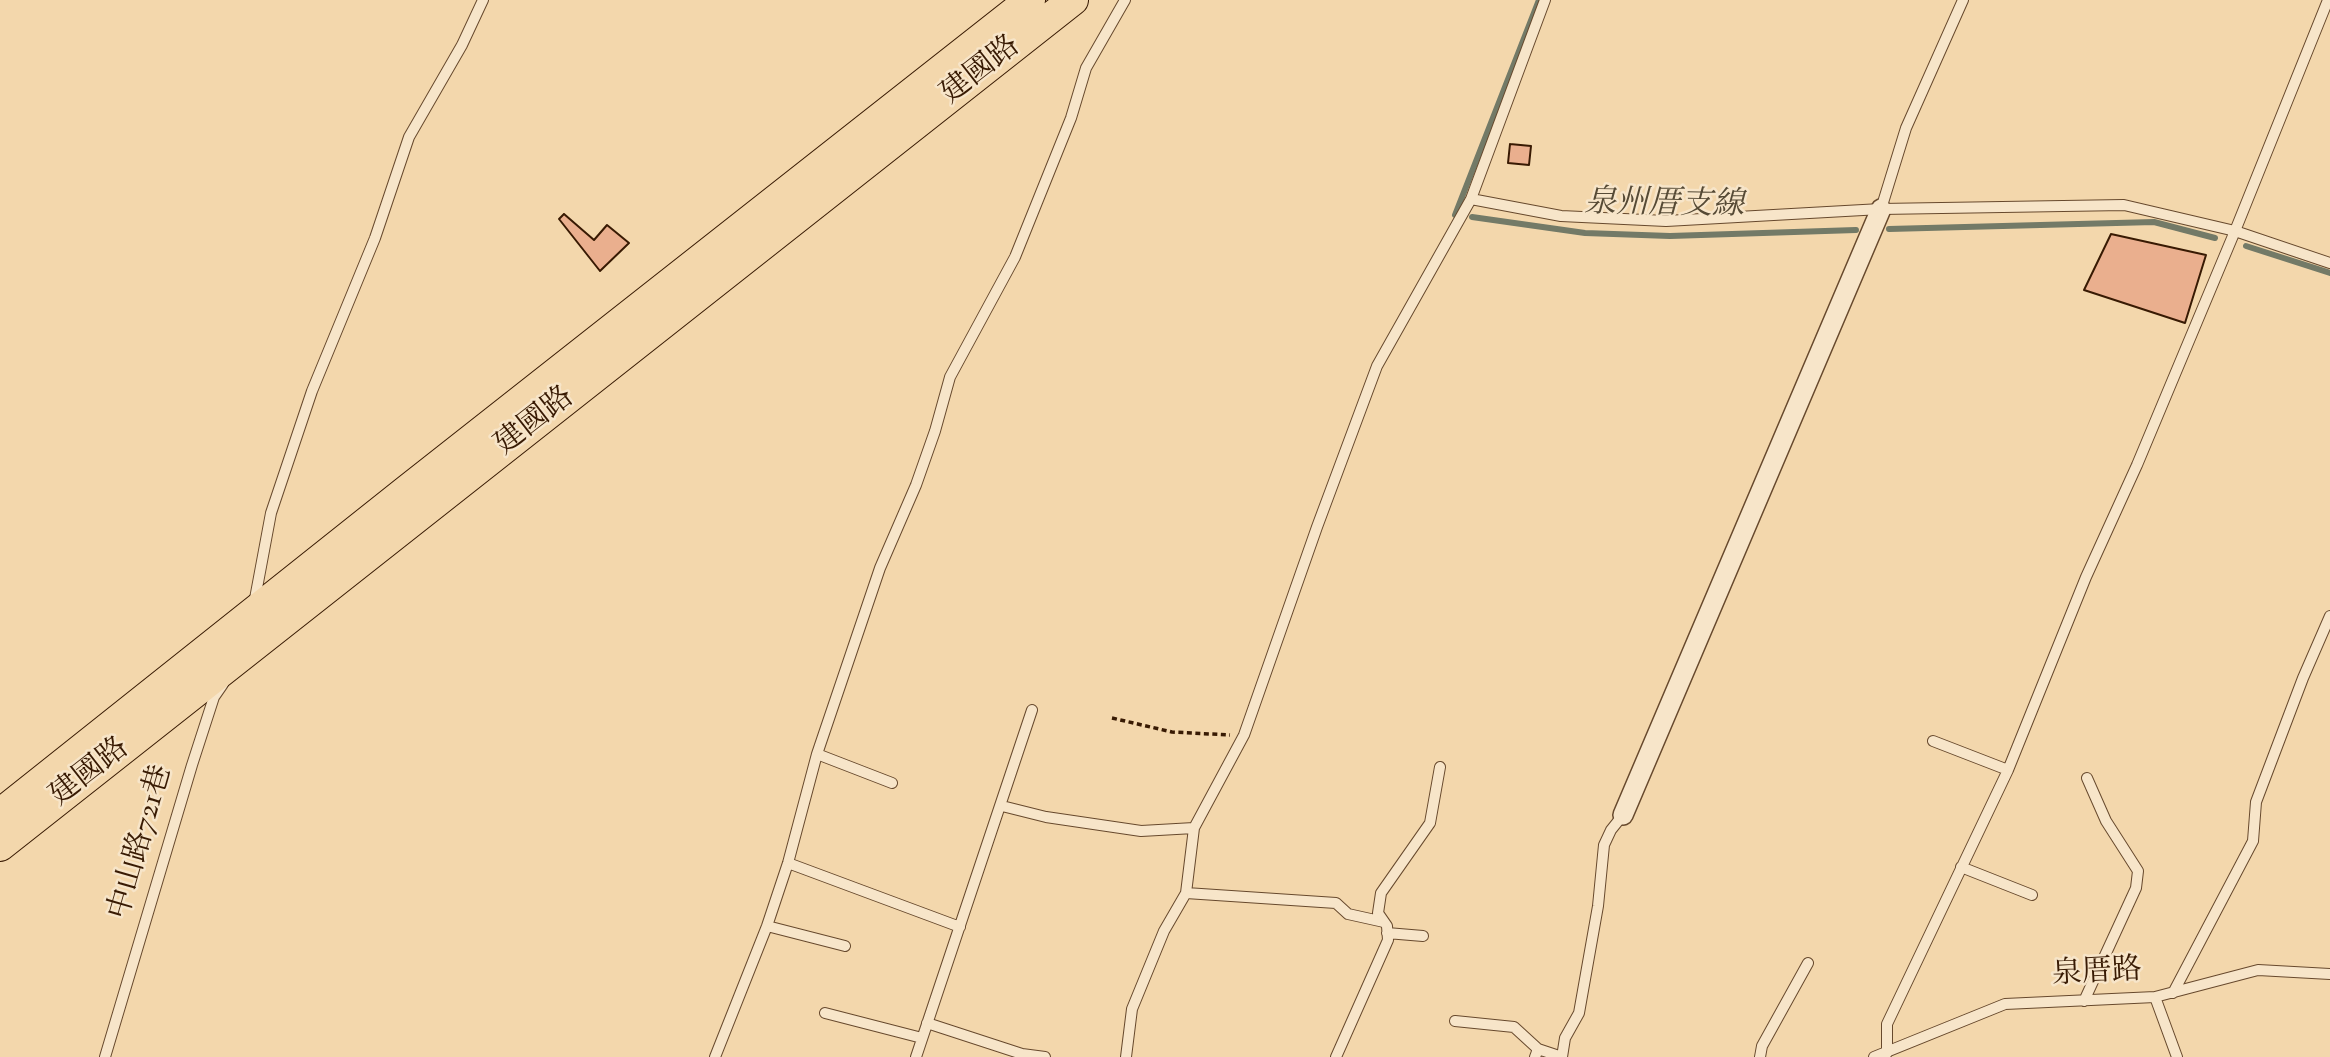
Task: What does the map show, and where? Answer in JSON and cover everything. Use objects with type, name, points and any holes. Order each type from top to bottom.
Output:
[{"type":"main road","name":"建國路","points":[[0,846],[249,632],[1030,0]]},
{"type":"main road","name":"建國路","points":[[0,814],[249,632],[1073,0]]},
{"type":"street","points":[[1623,815],[1881,209]]},
{"type":"lane","points":[[249,632],[271,513],[313,391],[375,238],[409,136],[462,45],[483,0]]},
{"type":"lane","points":[[715,1057],[767,926],[788,863],[817,754],[880,569],[916,485],[950,377],[1015,257],[1066,130],[1086,68],[1125,0]]},
{"type":"lane","points":[[1126,1057],[1132,1009],[1164,931],[1186,893],[1194,828],[1244,735],[1377,366],[1471,200],[1545,0]]},
{"type":"lane","points":[[1881,209],[1906,128],[1963,0]]},
{"type":"lane","points":[[1887,1053],[1887,1024],[2008,771],[2085,577],[2137,465],[2328,0]]},
{"type":"lane","points":[[1471,200],[1561,216],[1667,221],[1881,209],[2124,205],[2235,231],[2330,263]]},
{"type":"lane","points":[[2173,993],[2253,841],[2256,802],[2303,678],[2330,616]]},
{"type":"lane","name":"中山路721巷","points":[[105,1057],[214,698],[249,632]]},
{"type":"lane","points":[[916,1057],[1032,710]]},
{"type":"lane","points":[[1933,741],[2008,771]]},
{"type":"lane","points":[[817,754],[892,783]]},
{"type":"lane","points":[[1336,1057],[1388,940],[1384,922],[1378,913],[1381,893],[1430,823],[1440,767]]},
{"type":"lane","points":[[2084,1001],[2136,888],[2138,871],[2106,821],[2087,778]]},
{"type":"lane","points":[[1002,806],[1046,817],[1141,831],[1194,828]]},
{"type":"lane","points":[[1562,1057],[1565,1038],[1578,1013],[1598,906],[1604,845],[1611,830],[1623,815]]},
{"type":"lane","points":[[788,863],[960,926]]},
{"type":"lane","points":[[1961,867],[2032,895]]},
{"type":"lane","points":[[1186,893],[1336,903],[1348,914],[1384,922]]},
{"type":"lane","points":[[767,926],[845,946]]},
{"type":"lane","points":[[1387,933],[1423,936]]},
{"type":"lane","points":[[1760,1057],[1762,1046],[1808,963]]},
{"type":"lane","name":"泉厝路","points":[[1874,1057],[2005,1004],[2154,997],[2258,971],[2330,974]]},
{"type":"lane","points":[[2154,997],[2177,1057]]},
{"type":"lane","points":[[825,1013],[922,1038]]},
{"type":"lane","points":[[1455,1021],[1514,1027],[1536,1053],[1572,1057]]},
{"type":"lane","points":[[927,1023],[1022,1054],[1045,1057]]},
{"type":"path","points":[[1112,718],[1172,732],[1244,735]]},
{"type":"building","points":[[1510,144],[1531,146],[1529,165],[1508,163]]},
{"type":"building","points":[[564,214],[594,240],[607,225],[629,243],[600,271],[559,219]]},
{"type":"building","points":[[2111,234],[2206,255],[2185,323],[2084,290]]},
{"type":"waterway","name":"泉州厝支線","points":[[1455,215],[1539,0]]},
{"type":"waterway","name":"泉州厝支線","points":[[1472,217],[1585,233],[1670,236],[1856,230]]},
{"type":"waterway","name":"泉州厝支線","points":[[1889,229],[2154,222],[2215,238]]},
{"type":"waterway","name":"泉州厝支線","points":[[2246,246],[2330,273]]}]
